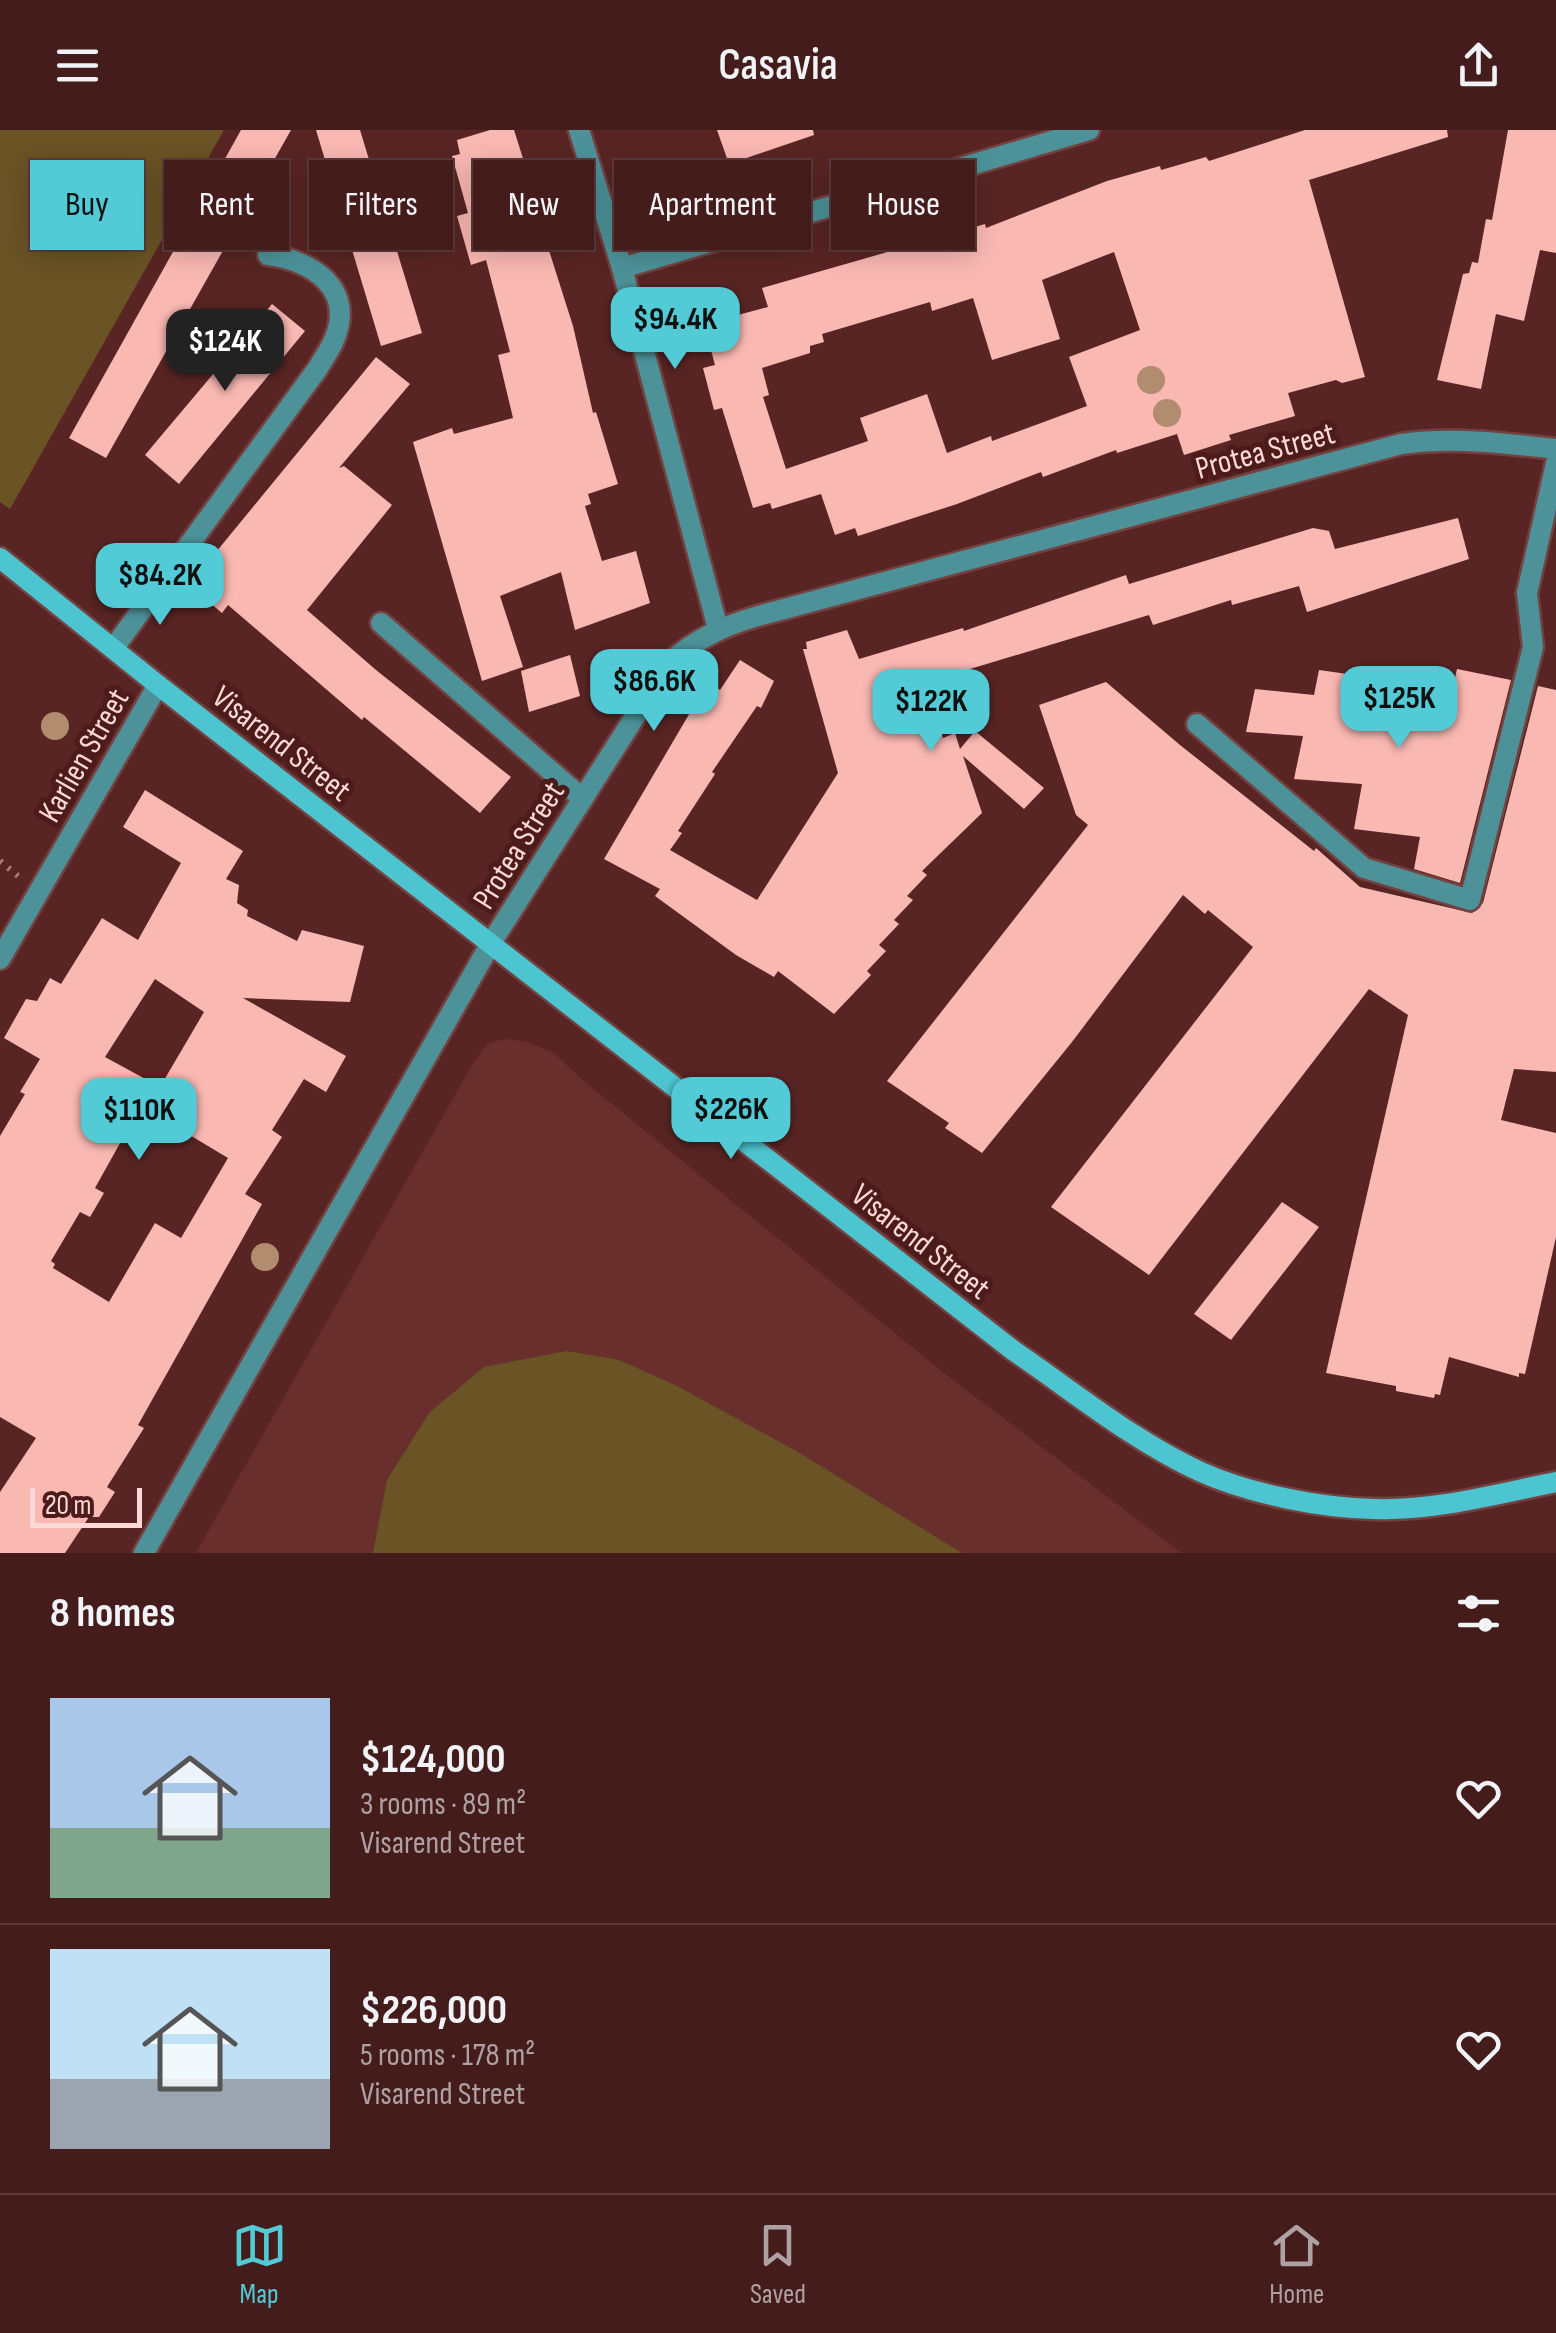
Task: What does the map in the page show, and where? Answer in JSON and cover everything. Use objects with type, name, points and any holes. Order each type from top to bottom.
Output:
[{"type":"street","points":[[579,130],[622,268],[718,629]]},
{"type":"street","points":[[622,268],[1089,130]]},
{"type":"street","points":[[113,650],[318,368],[336,337],[338,298],[328,281],[310,265],[268,256]]},
{"type":"street","name":"Protea Street","points":[[144,1553],[492,943],[669,663],[689,646],[718,629],[1402,444],[1473,439],[1556,449]]},
{"type":"street","points":[[1197,724],[1364,868],[1470,900],[1533,647],[1527,593],[1556,463]]},
{"type":"street","name":"Visarend Street","points":[[1,558],[113,650],[1014,1351],[1148,1442],[1200,1472],[1249,1490],[1373,1510],[1436,1504],[1556,1482]]},
{"type":"street","points":[[382,622],[583,799]]},
{"type":"street","name":"Karlien Street","points":[[0,959],[158,685]]},
{"type":"shaded area","points":[[0,130],[224,130],[207,160],[164,160],[164,236],[10,509],[0,502]]},
{"type":"shaded area","points":[[506,1039],[554,1053],[954,1381],[1182,1553],[196,1553],[473,1063],[488,1043]]},
{"type":"shaded area","points":[[567,1351],[619,1360],[677,1386],[798,1452],[962,1553],[373,1553],[387,1480],[429,1413],[484,1367]]},
{"type":"building","points":[[241,130],[291,130],[274,160],[224,160]]},
{"type":"building","points":[[316,130],[360,130],[369,160],[325,160]]},
{"type":"building","points":[[490,130],[514,130],[523,160],[473,160],[473,250],[549,250],[573,326],[593,413],[596,412],[618,484],[588,494],[591,504],[585,506],[602,561],[636,551],[650,603],[575,630],[561,572],[500,596],[523,667],[482,681],[413,442],[452,428],[454,434],[513,418],[498,355],[510,352],[486,260],[471,265],[457,216],[468,213],[452,156],[460,154],[457,140]]},
{"type":"building","points":[[717,130],[813,130],[814,135],[741,160],[728,160]]},
{"type":"building","points":[[1305,130],[1447,130],[1448,137],[1309,180],[1365,377],[1288,393],[1295,416],[1229,435],[1231,440],[1184,455],[1177,434],[1117,453],[1116,450],[1043,477],[1041,472],[858,536],[855,528],[835,535],[821,494],[772,509],[770,503],[753,508],[722,408],[714,410],[703,368],[715,365],[704,324],[768,307],[762,288],[894,250],[975,250],[975,227],[985,224],[986,228],[1107,181],[1206,157],[1209,161]],"holes":[[[1114,252],[1140,330],[1069,357],[1087,406],[947,453],[927,394],[860,418],[868,441],[786,469],[763,397],[769,395],[762,368],[810,353],[810,346],[824,342],[822,334],[930,302],[932,311],[973,298],[992,360],[1060,339],[1042,280]]]},
{"type":"building","points":[[1508,130],[1556,130],[1556,253],[1540,250],[1524,321],[1496,314],[1481,389],[1437,380],[1463,274],[1469,273],[1472,262],[1478,263],[1486,219],[1492,220]]},
{"type":"building","points":[[174,250],[223,250],[106,458],[69,438]]},
{"type":"building","points":[[352,250],[397,250],[422,333],[381,346]]},
{"type":"building","points":[[272,304],[305,331],[179,484],[145,455]]},
{"type":"building","points":[[376,357],[410,384],[339,468],[344,466],[392,505],[307,610],[511,777],[480,813],[364,717],[362,720],[228,605],[222,613],[189,585]]},
{"type":"building","points":[[1458,518],[1469,559],[1307,612],[1299,586],[1232,605],[1231,600],[1153,625],[1149,615],[927,682],[943,738],[955,733],[960,749],[975,731],[1044,788],[1024,809],[963,756],[982,813],[922,871],[927,875],[907,896],[913,900],[894,920],[899,924],[879,945],[886,951],[867,971],[871,975],[834,1014],[778,971],[774,977],[736,955],[655,896],[660,889],[604,859],[708,682],[720,690],[740,660],[774,681],[761,708],[757,706],[712,772],[715,774],[670,850],[757,900],[838,773],[803,649],[807,649],[806,642],[847,630],[859,659],[963,628],[964,631],[1126,575],[1129,584],[1313,528],[1329,531],[1335,549]]},
{"type":"building","points":[[570,655],[580,696],[529,712],[521,671]]},
{"type":"building","points":[[1386,668],[1455,678],[1457,669],[1511,680],[1460,883],[1414,869],[1420,837],[1354,829],[1362,784],[1294,779],[1303,736],[1246,732],[1255,689],[1314,695],[1319,670],[1383,679]]},
{"type":"building","points":[[1106,682],[1360,887],[1472,913],[1483,903],[1538,686],[1556,690],[1556,1072],[1514,1069],[1501,1120],[1556,1133],[1556,1237],[1525,1374],[1519,1373],[1519,1377],[1449,1357],[1440,1395],[1435,1394],[1434,1398],[1396,1391],[1396,1386],[1326,1373],[1408,1015],[1369,989],[1149,1275],[1051,1207],[1253,947],[1183,895],[982,1153],[945,1128],[949,1123],[887,1081],[1088,825],[1076,815],[1039,705]]},
{"type":"building","points":[[145,790],[243,851],[226,879],[239,885],[237,903],[248,910],[247,916],[297,941],[302,930],[364,946],[350,1002],[243,998],[346,1056],[326,1092],[304,1079],[272,1130],[282,1137],[245,1194],[262,1204],[138,1425],[144,1428],[107,1487],[115,1492],[99,1517],[89,1517],[65,1553],[0,1553],[0,1492],[36,1438],[0,1417],[0,1136],[40,1059],[4,1038],[26,999],[37,1001],[50,978],[61,984],[102,918],[138,940],[181,863],[123,827]],"holes":[[[155,979],[204,1012],[160,1087],[105,1057]],[[153,1113],[228,1158],[181,1238],[155,1223],[109,1302],[53,1268],[55,1264],[51,1261],[80,1212],[90,1217],[104,1193],[95,1188],[129,1127],[139,1134]]]},
{"type":"building","points":[[1282,1202],[1319,1227],[1231,1340],[1194,1314]]}]
